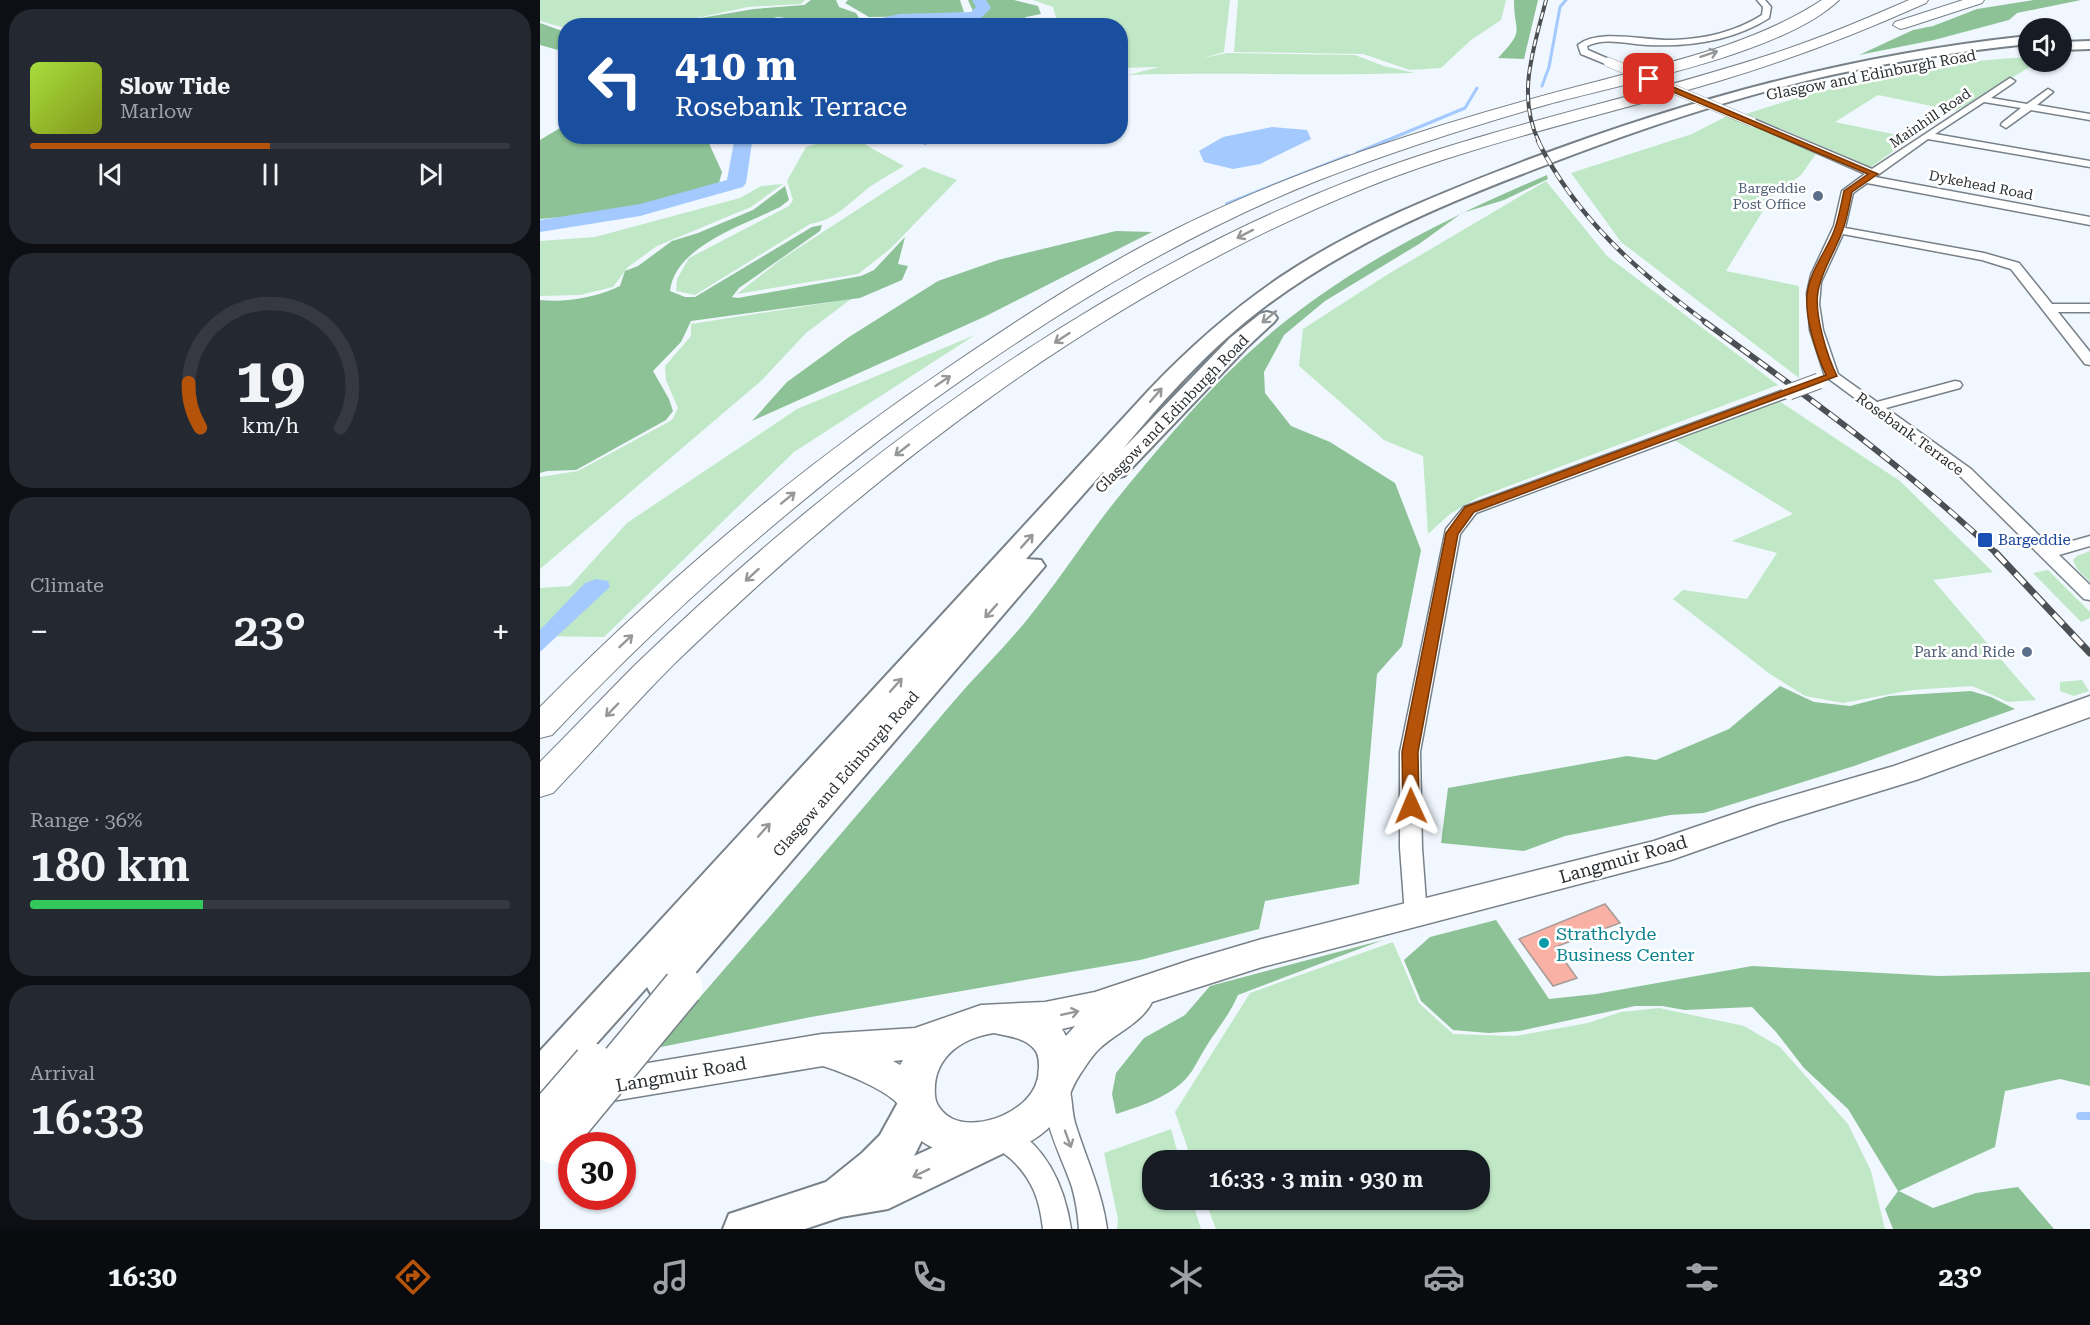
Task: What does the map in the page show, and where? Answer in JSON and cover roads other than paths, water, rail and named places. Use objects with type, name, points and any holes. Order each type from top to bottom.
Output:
[{"type":"highway","points":[[979,357],[1096,286],[1215,224],[1312,183],[1476,124],[1753,40],[1801,19],[1832,0]]},
{"type":"highway","points":[[1413,147],[1480,127],[1761,53],[1823,33],[1902,0]]},
{"type":"highway","points":[[540,784],[661,659],[799,534],[903,449],[969,400],[1111,306],[1214,249],[1357,184],[1419,161],[1564,117],[1749,68],[1837,38],[1921,0]]},
{"type":"highway","points":[[1657,93],[1754,70],[1977,0]]},
{"type":"highway","points":[[1276,219],[1464,152],[1563,123],[1765,71],[1904,23]]},
{"type":"highway","points":[[2072,37],[2090,36]]},
{"type":"highway","name":"Glasgow and Edinburgh Road","points":[[550,1056],[738,858],[1186,362],[1261,299],[1314,264],[1399,218],[1583,144],[1677,111],[1803,76],[1890,57],[1977,44],[2018,41]]},
{"type":"highway","points":[[2072,46],[2090,45]]},
{"type":"highway","name":"Glasgow and Edinburgh Road","points":[[544,1144],[898,714],[1165,417],[1238,343],[1280,308],[1350,261],[1425,220],[1568,158],[1691,116],[1819,83],[1912,63],[2018,50]]},
{"type":"highway","points":[[540,727],[617,649],[749,529],[840,455],[1088,284],[1199,225],[1273,192],[1362,158],[1520,106],[1653,72]]},
{"type":"highway","points":[[841,1197],[899,1145],[908,1131],[915,1100]]},
{"type":"highway","points":[[745,1229],[841,1197],[888,1189],[998,1137]]},
{"type":"main road","name":"Langmuir Road","points":[[1012,1018],[1069,1014],[1149,991],[1191,974],[1262,953],[1659,852],[1768,814],[1905,773],[2090,706]]},
{"type":"main road","name":"Langmuir Road","points":[[1059,1077],[1086,1039],[1149,991]]},
{"type":"main road","points":[[1012,1018],[1028,1023],[1047,1037],[1058,1056],[1059,1077],[1051,1099],[1022,1127],[998,1137],[968,1140],[946,1135],[928,1124],[915,1100],[915,1077],[921,1062],[943,1036],[976,1020],[1012,1018]]},
{"type":"main road","name":"Langmuir Road","points":[[540,1098],[822,1050],[915,1044],[943,1036]]},
{"type":"main road","name":"Langmuir Road","points":[[822,1050],[867,1065],[915,1100]]},
{"type":"street","name":"Dykehead Road","points":[[1761,0],[1767,7],[1766,16],[1757,22],[1715,38],[1675,43],[1602,39],[1582,45],[1584,52],[1752,122],[1870,176],[2090,221]]},
{"type":"street","name":"Mainhill Road","points":[[1870,176],[2010,81]]},
{"type":"street","points":[[2006,125],[2048,92]]},
{"type":"street","points":[[1983,99],[2090,117]]},
{"type":"street","points":[[1926,136],[2090,164]]},
{"type":"street","points":[[1416,915],[1411,848],[1410,752],[1452,533],[1470,510],[1825,379],[1826,364],[1813,313],[1812,294],[1815,280],[1839,230],[1848,191],[1870,176]]},
{"type":"street","points":[[1839,230],[2000,260],[2015,266],[2090,361]]},
{"type":"street","points":[[2050,308],[2090,308]]},
{"type":"street","name":"Rosebank Terrace","points":[[1825,379],[1874,407],[1965,472],[2090,595]]},
{"type":"street","points":[[1874,407],[1955,385]]},
{"type":"street","points":[[2048,553],[2090,541]]},
{"type":"street","points":[[1059,1077],[1061,1121],[1084,1178],[1091,1206],[1093,1229]]},
{"type":"street","points":[[998,1137],[1028,1158],[1046,1179],[1054,1204],[1057,1229]]},
{"type":"water","points":[[1272,127],[1307,130],[1311,139],[1260,164],[1233,169],[1204,162],[1199,151],[1223,137]]},
{"type":"water","points":[[596,579],[608,581],[610,587],[540,652],[540,630],[585,583]]},
{"type":"waterway","points":[[899,18],[975,16],[984,8],[979,0]]},
{"type":"waterway","points":[[1542,86],[1549,67],[1560,7],[1566,0]]},
{"type":"waterway","points":[[1383,142],[1465,108],[1477,88]]},
{"type":"waterway","points":[[1357,153],[1386,141]]},
{"type":"waterway","points":[[540,226],[640,210],[736,183],[743,144]]},
{"type":"waterway","points":[[1227,204],[1348,156]]},
{"type":"waterway","points":[[2080,1116],[2090,1116]]},
{"type":"railway","points":[[1539,142],[1532,124],[1528,89],[1532,54],[1546,0]]},
{"type":"railway","points":[[1538,141],[1553,169],[1571,195],[1611,242],[1657,284],[1707,323]]},
{"type":"railway","points":[[1705,322],[1892,463],[1997,554]]},
{"type":"railway","points":[[1997,554],[2090,653]]},
{"type":"place","name":"Bargeddie Post Office","points":[[1818,196]]},
{"type":"place","name":"Bargeddie","points":[[1985,540]]},
{"type":"place","name":"Park and Ride","points":[[2027,652]]},
{"type":"place","name":"Strathclyde Business Center","points":[[1544,943]]}]
